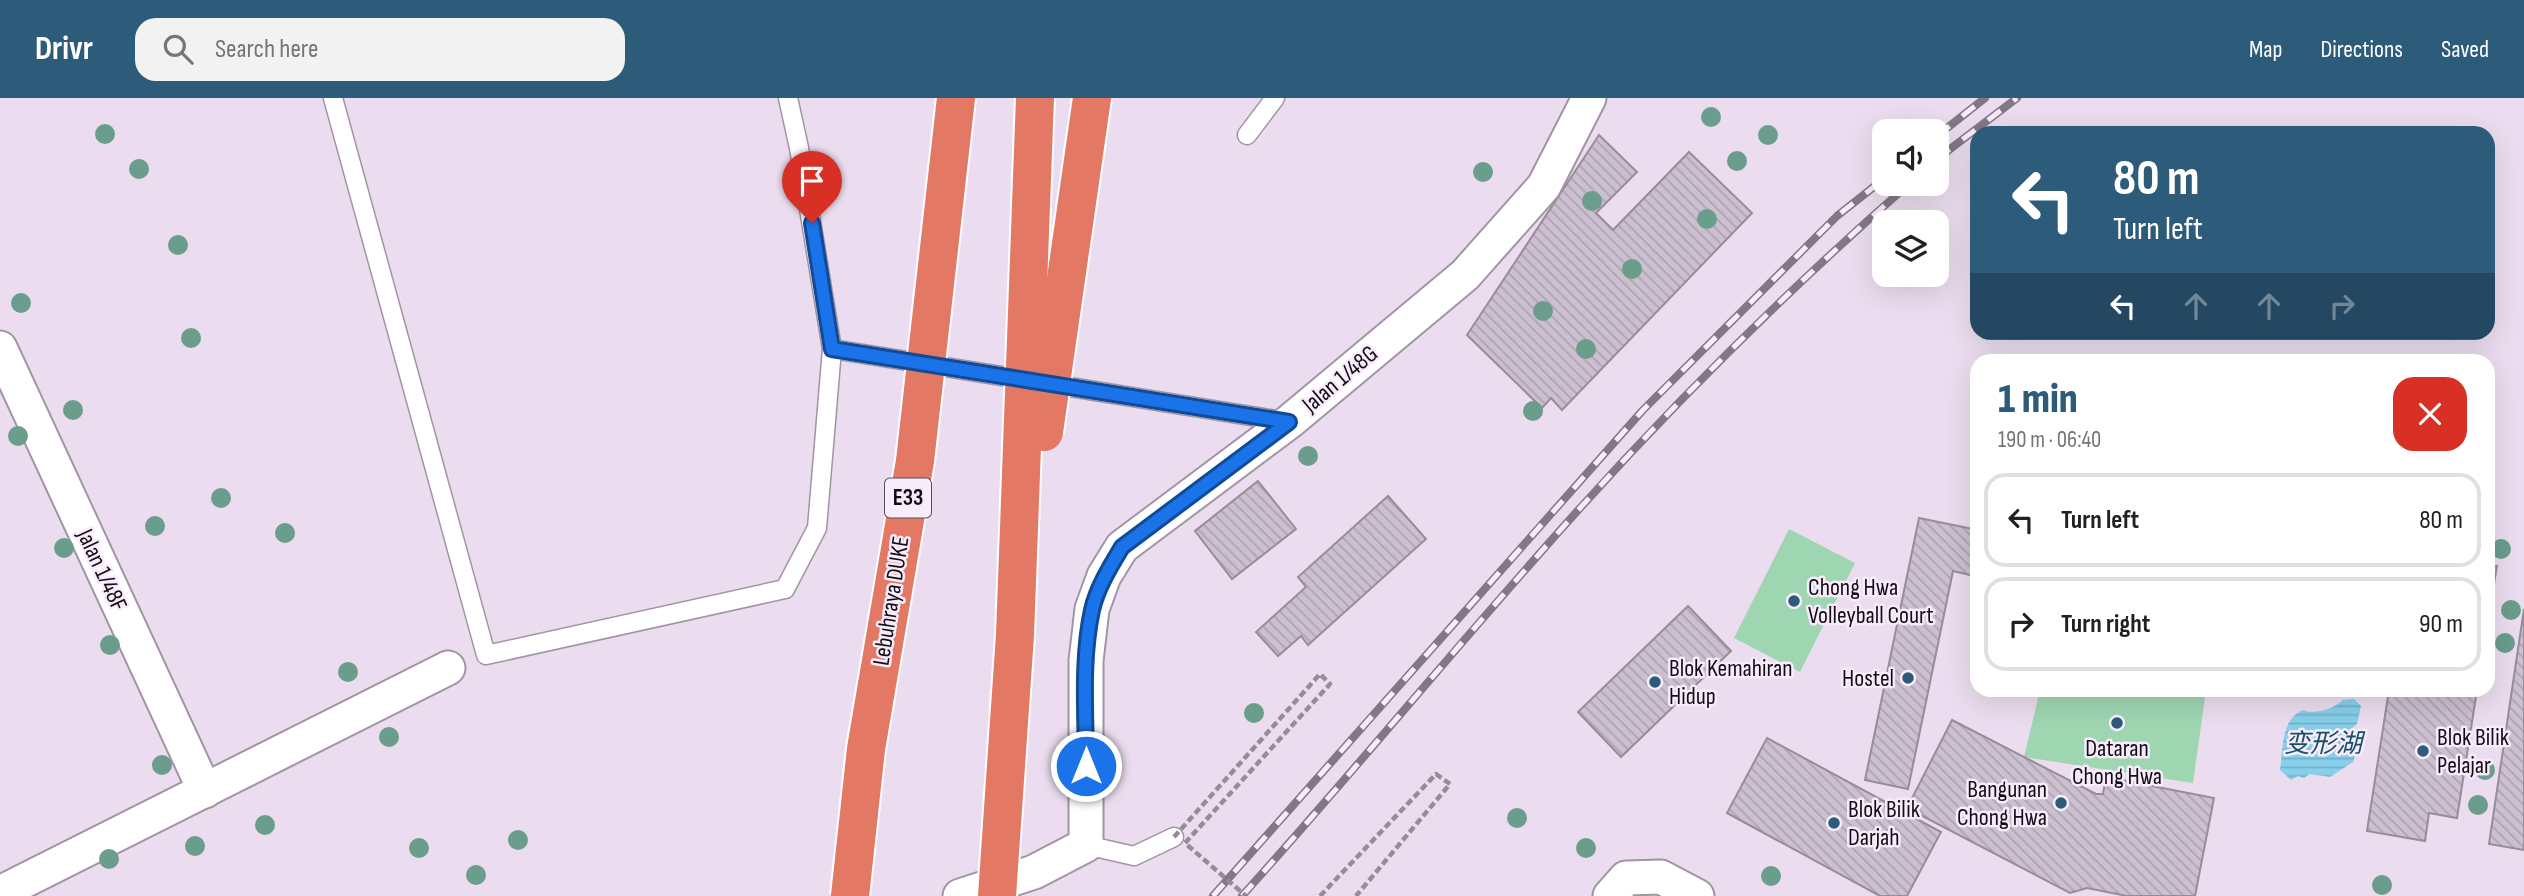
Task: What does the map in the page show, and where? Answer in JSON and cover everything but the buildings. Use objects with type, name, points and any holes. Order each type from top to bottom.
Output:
[{"type":"highway","name":"Lebuhraya DUKE","points":[[850,896],[866,750],[915,461],[956,98]]},
{"type":"highway","points":[[997,896],[1015,635],[1035,98]]},
{"type":"highway","points":[[1015,635],[1092,98]]},
{"type":"street","name":"Jalan 1/48G","points":[[1086,845],[1086,661],[1092,609],[1104,576],[1122,547],[1289,422],[1465,275],[1506,232],[1544,186],[1589,98]]},
{"type":"street","name":"Jalan 1/48F","points":[[0,348],[205,792]]},
{"type":"street","points":[[0,893],[448,668]]},
{"type":"street","points":[[960,896],[1034,872],[1086,845]]},
{"type":"street","points":[[1618,887],[1661,877],[1697,896]]},
{"type":"lane","points":[[333,98],[486,655],[785,589],[817,528],[832,349],[799,148],[788,98]]},
{"type":"lane","points":[[1247,135],[1275,98]]},
{"type":"lane","points":[[832,349],[1289,422]]},
{"type":"lane","points":[[1086,845],[1134,856],[1174,837]]},
{"type":"path","points":[[1174,837],[1320,674],[1329,684],[1185,844],[1246,896]]},
{"type":"path","points":[[1320,896],[1436,774],[1450,784],[1356,896]]},
{"type":"green space","name":"Chong Hwa Volleyball Court","points":[[1789,529],[1855,563],[1800,672],[1734,638]]},
{"type":"green space","name":"Dataran Chong Hwa","points":[[2038,697],[2205,697],[2193,783],[2024,757]]},
{"type":"water","name":"变形湖","points":[[2354,699],[2361,706],[2357,724],[2351,729],[2358,748],[2353,762],[2330,777],[2310,774],[2291,780],[2280,770],[2284,736],[2291,720],[2303,710],[2324,710],[2343,700]]},
{"type":"railway","points":[[1949,126],[1985,98]]},
{"type":"railway","points":[[1980,126],[2017,98]]},
{"type":"railway","points":[[1949,150],[1970,134]]},
{"type":"railway","points":[[1213,896],[1643,410],[1837,216],[1872,188]]},
{"type":"railway","points":[[1242,896],[1622,462],[1762,319],[1895,196]]},
{"type":"place","name":"Chong Hwa Volleyball Court","points":[[1794,601]]},
{"type":"place","name":"Hostel","points":[[1908,678]]},
{"type":"place","name":"Blok Kemahiran Hidup","points":[[1655,682]]},
{"type":"place","name":"Dataran Chong Hwa","points":[[2117,723]]},
{"type":"place","name":"Blok Bilik Pelajar","points":[[2423,751]]},
{"type":"place","name":"Bangunan Chong Hwa","points":[[2061,803]]},
{"type":"place","name":"Blok Bilik Darjah","points":[[1834,823]]},
{"type":"route","points":[[812,223],[832,349],[1199,410],[1289,422],[1122,547],[1104,576],[1092,609],[1086,661],[1086,766]]}]
